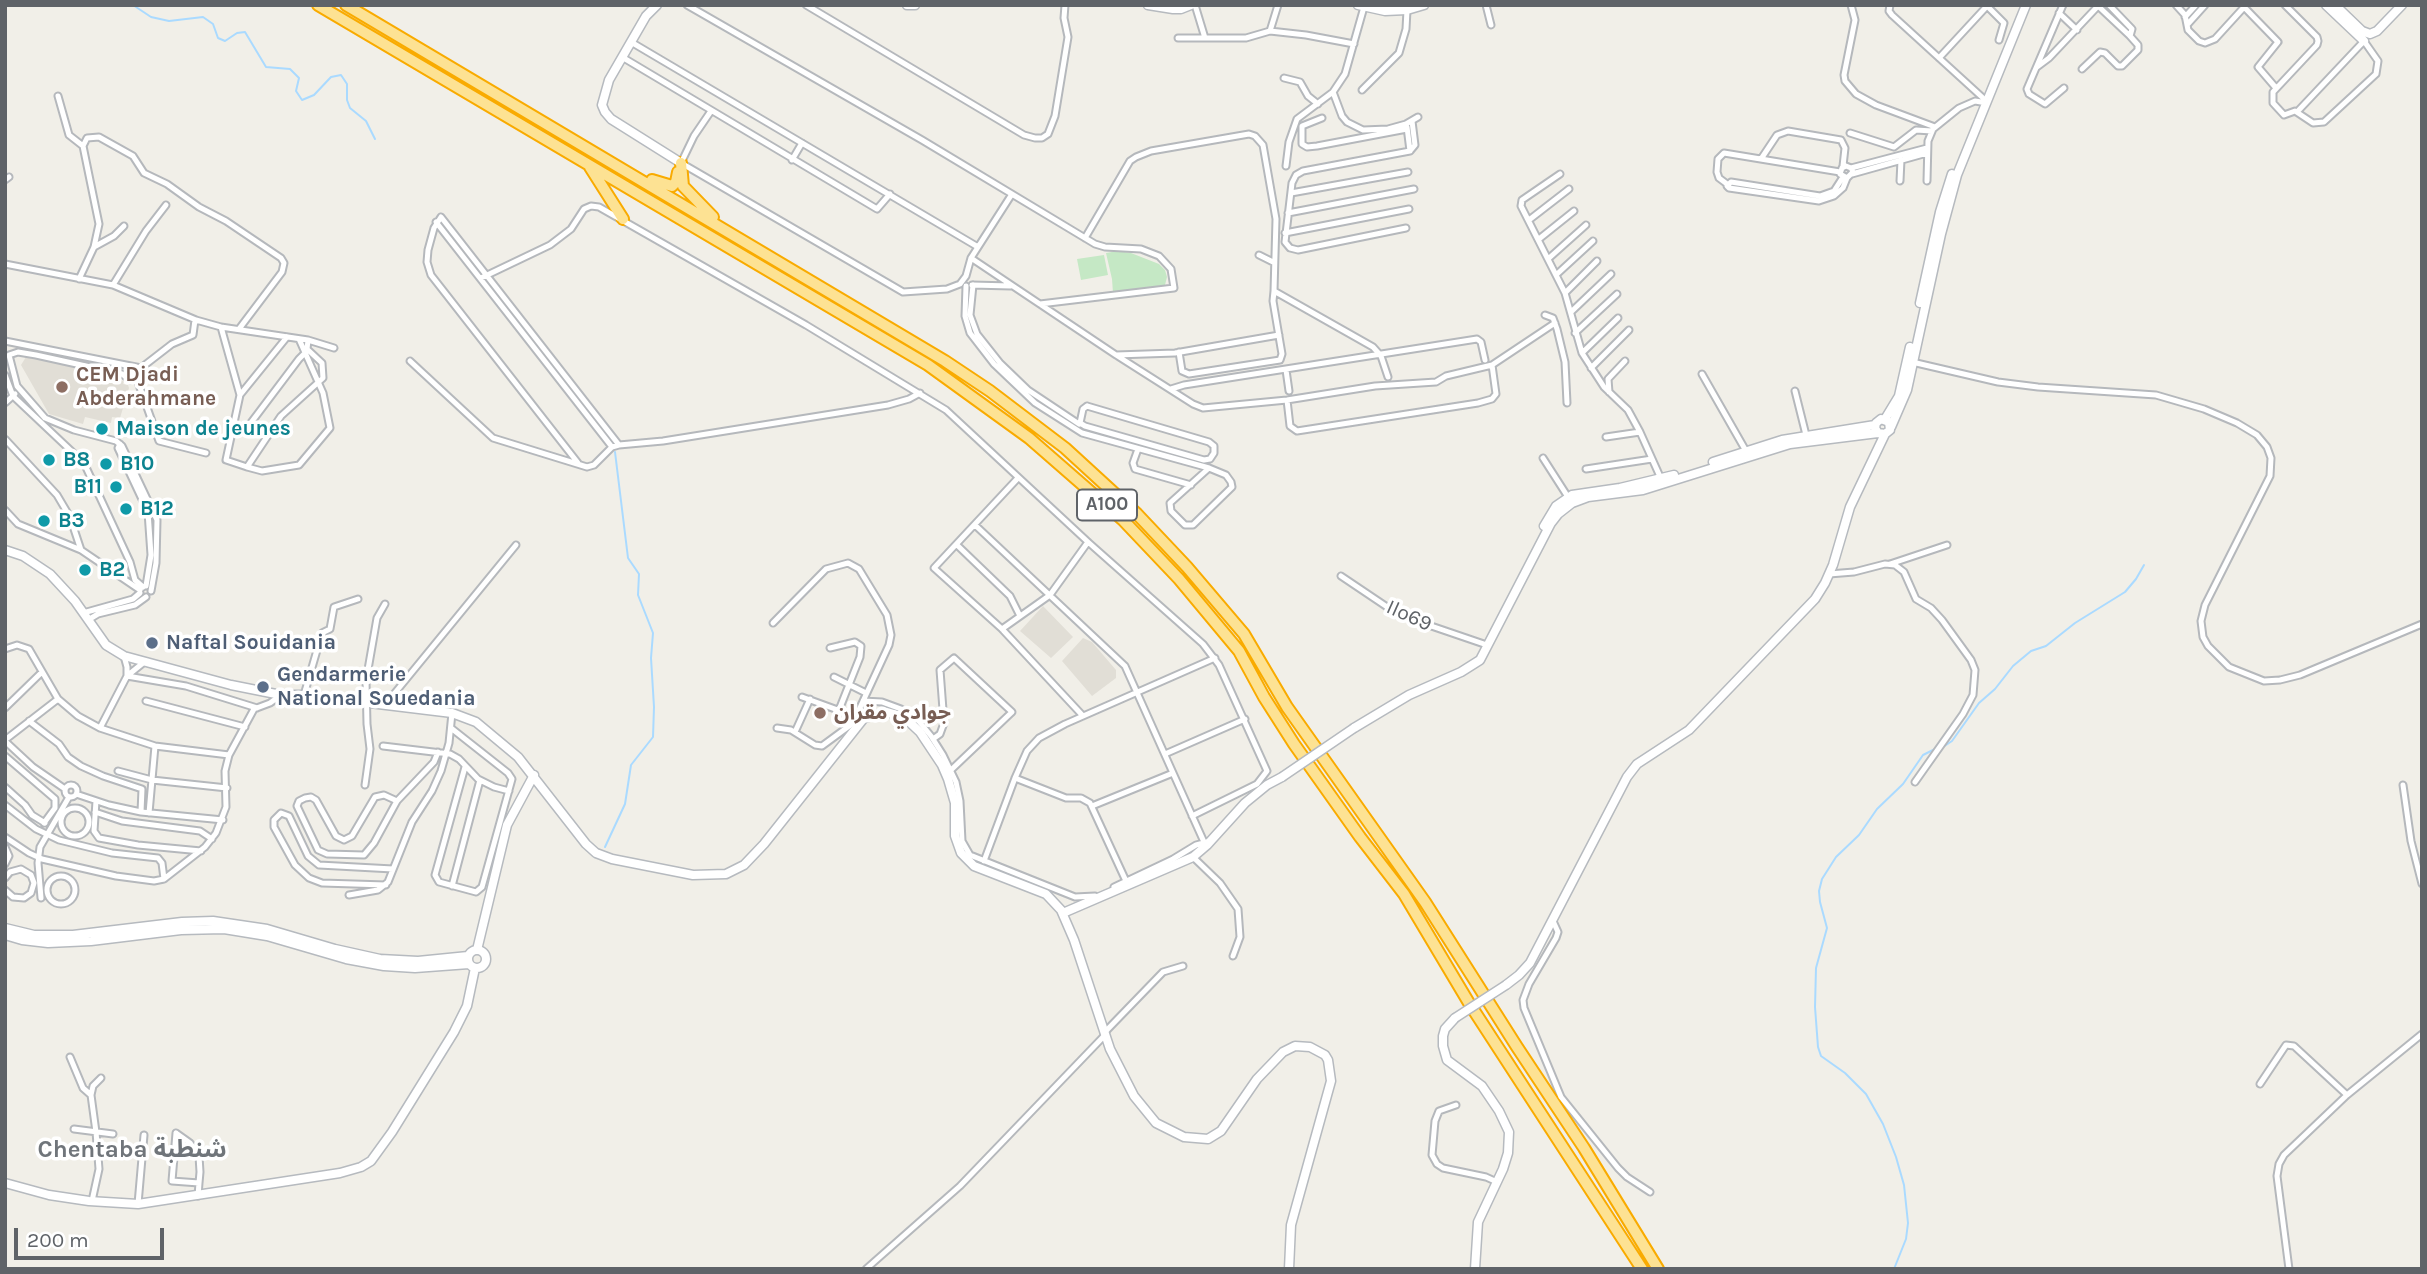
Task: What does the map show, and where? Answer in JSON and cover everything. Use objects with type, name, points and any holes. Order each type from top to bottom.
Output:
[{"type":"highway","name":"A100","points":[[318,5],[946,377],[1000,415],[1061,464],[1152,548],[1240,651],[1264,697],[1294,744],[1404,894],[1469,1003],[1642,1269]]},
{"type":"highway","name":"A100","points":[[346,5],[892,328],[990,391],[1082,463],[1137,514],[1244,634],[1287,707],[1426,902],[1509,1036],[1584,1148],[1658,1269]]},
{"type":"highway","points":[[627,171],[672,186],[676,182],[681,163]]},
{"type":"highway","points":[[681,163],[683,186],[725,229]]},
{"type":"highway","points":[[589,165],[623,219]]},
{"type":"main road","points":[[657,5],[646,16],[609,80],[603,95],[605,112],[611,119],[681,163]]},
{"type":"main road","points":[[907,5],[915,5]]},
{"type":"main road","points":[[1148,5],[1193,5]]},
{"type":"main road","points":[[1361,6],[1385,11],[1424,5]]},
{"type":"main road","points":[[1475,1269],[1478,1222],[1498,1182],[1507,1153],[1509,1132],[1482,1086],[1447,1060],[1443,1046],[1445,1029],[1455,1018],[1506,985],[1530,963],[1627,777],[1637,764],[1689,730],[1815,599],[1829,575],[1850,506],[1901,390],[1944,199],[2020,5]]},
{"type":"main road","points":[[1469,667],[1484,644],[1550,514],[1567,497],[1581,492],[1662,481],[1790,444],[1883,428],[1904,400],[1939,241],[1957,175],[2026,5]]},
{"type":"main road","points":[[2326,5],[2364,41]]},
{"type":"main road","points":[[2335,5],[2364,32],[2372,33],[2402,5]]},
{"type":"main road","points":[[1063,913],[1193,857],[1245,803],[1267,785],[1409,695],[1478,662],[1551,523],[1562,510],[1582,499],[1630,492],[1746,451],[1806,435],[1883,428]]},
{"type":"main road","points":[[5,550],[23,556],[50,574],[63,586],[106,645],[142,663],[281,695],[304,695],[452,713],[476,722],[534,775],[586,844],[601,856],[693,875],[717,876],[735,871],[758,852],[857,721],[887,712],[904,717],[933,750],[948,779],[955,803],[955,836],[961,853],[974,866],[1046,894],[1063,913],[1105,1034],[1125,1080],[1144,1110],[1156,1123],[1169,1131],[1198,1140],[1208,1139],[1221,1131],[1257,1079],[1283,1052],[1301,1046],[1325,1055],[1330,1066],[1331,1081],[1291,1225],[1289,1269]]},
{"type":"main road","points":[[5,1183],[49,1195],[138,1204],[340,1173],[371,1161],[459,1024],[470,997],[471,963],[477,950],[507,825],[534,775]]},
{"type":"main road","points":[[5,928],[42,936],[73,935],[182,922],[221,921],[267,929],[380,959],[471,963],[482,967],[486,961],[484,954],[477,950]]},
{"type":"main road","points":[[5,935],[48,943],[91,941],[181,930],[224,929],[267,936],[324,953],[384,966],[415,968],[471,963]]},
{"type":"street","points":[[687,5],[1085,238],[1105,247],[1141,249],[1159,256],[1171,269],[1174,288],[1040,304]]},
{"type":"street","points":[[806,5],[1024,135],[1042,138],[1048,134],[1055,116],[1068,37],[1064,18],[1065,5]]},
{"type":"street","points":[[1193,5],[1205,38]]},
{"type":"street","points":[[1270,30],[1278,5]]},
{"type":"street","points":[[1486,5],[1491,25]]},
{"type":"street","points":[[1852,5],[1854,33],[1844,75],[1848,87],[1876,104],[1933,129]]},
{"type":"street","points":[[1890,5],[1889,11],[1892,15],[1982,100]]},
{"type":"street","points":[[2063,5],[2027,91],[2043,104],[2049,103],[2064,88]]},
{"type":"street","points":[[2109,5],[2132,29],[2130,36]]},
{"type":"street","points":[[2176,5],[2199,41],[2208,43],[2215,39],[2245,6],[2277,42],[2258,67],[2276,88]]},
{"type":"street","points":[[2185,17],[2196,5]]},
{"type":"street","points":[[2187,25],[2205,5]]},
{"type":"street","points":[[2285,5],[2318,41],[2272,96],[2275,106],[2286,116],[2293,111],[2313,123],[2324,122],[2376,74],[2378,61],[2364,41],[2297,112]]},
{"type":"street","points":[[1286,166],[1289,142],[1297,119],[1333,92],[1345,74],[1361,6]]},
{"type":"street","points":[[1939,58],[1987,6],[2004,23],[1998,40]]},
{"type":"street","points":[[2035,69],[2049,58],[2098,6],[2130,36],[2138,45],[2138,50],[2124,66],[2118,66],[2101,52],[2082,69]]},
{"type":"street","points":[[1362,90],[1399,53],[1410,8]]},
{"type":"street","points":[[2059,13],[2077,30]]},
{"type":"street","points":[[1178,38],[1246,38],[1270,30],[1354,44]]},
{"type":"street","points":[[631,42],[978,247]]},
{"type":"street","points":[[622,57],[877,209],[890,194]]},
{"type":"street","points":[[1284,78],[1300,82],[1308,96],[1318,104]]},
{"type":"street","points":[[1333,92],[1342,116],[1354,127],[1371,131],[1408,125]]},
{"type":"street","points":[[58,96],[69,135],[83,146]]},
{"type":"street","points":[[1927,181],[1927,150],[1933,129],[1959,108],[1982,100]]},
{"type":"street","points":[[711,111],[694,136],[681,163],[901,290],[909,292],[986,284],[1017,289]]},
{"type":"street","points":[[1322,118],[1302,126],[1301,141],[1304,146],[1317,146],[1408,125],[1418,117]]},
{"type":"street","points":[[1406,228],[1294,250],[1286,245],[1285,233],[1293,178],[1303,171],[1410,151],[1415,145],[1408,125]]},
{"type":"street","points":[[1850,133],[1894,147],[1916,130],[1933,129]]},
{"type":"street","points":[[1761,159],[1777,135],[1788,131],[1841,140],[1845,148],[1846,173],[1832,192],[1807,198],[1731,182],[1727,184],[1718,174],[1718,159],[1721,154],[1727,153],[1761,159],[1846,173],[1927,150]]},
{"type":"street","points":[[1085,238],[1130,161],[1136,157],[1151,151],[1248,134],[1259,139],[1263,145],[1276,219],[1274,304],[1282,354],[1280,360],[1189,374],[1182,371],[1179,352]]},
{"type":"street","points":[[79,279],[94,247],[99,224],[83,146],[87,138],[99,137],[133,156],[144,173],[167,184],[281,258],[284,263],[282,272],[239,329]]},
{"type":"street","points":[[792,159],[802,143]]},
{"type":"street","points":[[1882,163],[1901,160],[1927,150]]},
{"type":"street","points":[[1900,181],[1901,160]]},
{"type":"street","points":[[1291,193],[1408,172]]},
{"type":"street","points":[[1560,174],[1521,202],[1521,206],[1565,293],[1582,353],[1609,392],[1625,407],[1640,432],[1662,481]]},
{"type":"street","points":[[1288,213],[1414,189]]},
{"type":"street","points":[[1529,220],[1569,190]]},
{"type":"street","points":[[955,288],[965,279],[971,258],[1012,194]]},
{"type":"street","points":[[113,285],[146,230],[166,205]]},
{"type":"street","points":[[484,277],[557,240],[570,229],[587,207],[598,206],[946,410],[1215,657],[1267,773],[1257,784],[1192,816]]},
{"type":"street","points":[[1285,233],[1409,209]]},
{"type":"street","points":[[1539,239],[1574,211]]},
{"type":"street","points":[[578,463],[434,279],[428,267],[427,256],[439,219],[611,447]]},
{"type":"street","points":[[1548,259],[1586,225]]},
{"type":"street","points":[[94,247],[114,236],[124,226]]},
{"type":"street","points":[[1556,275],[1593,241]]},
{"type":"street","points":[[1259,255],[1273,262]]},
{"type":"street","points":[[971,258],[1116,355],[1203,408],[1287,400],[1375,386],[1436,382],[1446,376],[1492,365],[1555,323]]},
{"type":"street","points":[[1565,293],[1597,261]]},
{"type":"street","points":[[5,264],[113,285],[195,320],[221,327],[308,340],[334,348]]},
{"type":"street","points":[[986,284],[990,271]]},
{"type":"street","points":[[1571,312],[1611,274]]},
{"type":"street","points":[[484,277],[619,444]]},
{"type":"street","points":[[969,286],[965,320],[979,346],[1024,394],[1078,426],[1138,449],[1209,468],[1226,475],[1232,487],[1189,526],[1172,513],[1170,506],[1209,468]]},
{"type":"street","points":[[1274,290],[1373,347],[1381,356],[1388,377]]},
{"type":"street","points":[[1575,333],[1617,294]]},
{"type":"street","points":[[1545,316],[1553,318],[1555,323],[1564,362],[1567,403]]},
{"type":"street","points":[[1582,353],[1618,318]]},
{"type":"street","points":[[5,341],[141,368],[172,344],[193,335],[195,320]]},
{"type":"street","points":[[221,327],[240,395],[226,460],[262,471],[299,465],[330,428],[323,393],[299,339]]},
{"type":"street","points":[[1591,368],[1629,330]]},
{"type":"street","points":[[1116,355],[1179,352],[1279,335]]},
{"type":"street","points":[[240,395],[287,337]]},
{"type":"street","points":[[1171,389],[1477,339],[1481,342],[1485,360]]},
{"type":"street","points":[[247,467],[281,416],[323,378],[322,363],[307,349],[308,340]]},
{"type":"street","points":[[5,510],[18,524],[81,550],[143,591],[151,591],[156,563],[157,520],[120,444],[45,418],[20,390],[9,355],[18,352],[122,374],[130,380]]},
{"type":"street","points":[[234,427],[241,428],[250,424],[305,353]]},
{"type":"street","points":[[410,361],[493,438],[585,467],[592,466],[611,447],[619,444],[663,442],[888,405],[920,393]]},
{"type":"street","points":[[1609,392],[1608,379],[1625,361]]},
{"type":"street","points":[[1912,362],[1986,379],[2038,387],[2156,396],[2204,409],[2256,435],[2267,447],[2271,458],[2270,476],[2205,605],[2201,621],[2203,637],[2208,646],[2229,667],[2264,681],[2280,681],[2422,624]]},
{"type":"street","points":[[1287,400],[1290,426],[1297,431],[1392,419],[1492,399],[1496,391],[1492,365]]},
{"type":"street","points":[[133,368],[158,439],[206,453]]},
{"type":"street","points":[[1286,370],[1289,391]]},
{"type":"street","points":[[1702,374],[1746,451]]},
{"type":"street","points":[[5,375],[13,396],[85,463],[130,562],[135,580],[143,591]]},
{"type":"street","points":[[5,403],[20,390]]},
{"type":"street","points":[[1795,391],[1806,435]]},
{"type":"street","points":[[1090,407],[1209,442],[1215,451],[1212,457],[1204,460],[1078,426],[1083,409],[1090,407]]},
{"type":"street","points":[[1606,437],[1640,432]]},
{"type":"street","points":[[5,439],[57,495],[70,517],[81,550]]},
{"type":"street","points":[[86,617],[130,600],[143,591],[151,555],[148,512],[118,448],[120,444]]},
{"type":"street","points":[[1138,449],[1133,463],[1135,469],[1191,485]]},
{"type":"street","points":[[1542,458],[1567,497]]},
{"type":"street","points":[[1586,469],[1652,459]]},
{"type":"street","points":[[1018,478],[934,568],[1002,629],[1083,716]]},
{"type":"street","points":[[863,701],[882,702],[901,709],[917,719],[933,739],[951,770],[959,794],[963,845],[970,855],[984,861],[1080,898],[1094,896],[1207,841],[1192,816],[1123,663],[975,525]]},
{"type":"street","points":[[1002,629],[1050,595],[1088,542]]},
{"type":"street","points":[[385,705],[516,545]]},
{"type":"street","points":[[957,545],[1010,596],[1020,616]]},
{"type":"street","points":[[1829,575],[1888,564],[1947,545]]},
{"type":"street","points":[[773,623],[819,573],[848,563],[857,566],[887,615],[891,630],[889,645],[866,693],[857,721],[822,746],[815,745],[795,732],[777,728]]},
{"type":"street","points":[[1888,564],[1895,565],[1904,572],[1916,599],[1931,608],[1942,620],[1971,660],[1975,670],[1973,695],[1963,714],[1915,782]]},
{"type":"street","name":"Ilo69","points":[[1341,576],[1399,615],[1484,644]]},
{"type":"street","points":[[304,695],[322,633],[330,629],[334,607],[358,599]]},
{"type":"street","points":[[365,785],[370,749],[366,681],[377,618],[385,604]]},
{"type":"street","points":[[830,648],[855,642],[861,645],[860,657],[839,710]]},
{"type":"street","points":[[5,649],[17,645],[29,649],[58,699],[78,716],[100,729],[155,746],[229,755]]},
{"type":"street","points":[[124,656],[127,676]]},
{"type":"street","points":[[984,861],[1015,778],[1027,751],[1038,738],[1215,657]]},
{"type":"street","points":[[933,739],[940,734],[944,723],[940,670],[954,658],[1012,712],[951,770]]},
{"type":"street","points":[[100,729],[127,676],[142,663]]},
{"type":"street","points":[[5,708],[42,672]]},
{"type":"street","points":[[127,676],[186,686],[257,708]]},
{"type":"street","points":[[834,677],[866,693]]},
{"type":"street","points":[[5,837],[38,858],[117,876],[154,881],[164,879],[201,851],[212,839],[223,820],[227,788],[225,771],[229,755],[257,708],[281,695]]},
{"type":"street","points":[[802,697],[839,710],[857,721]]},
{"type":"street","points":[[58,699],[5,740],[33,767],[65,789],[65,794],[141,812],[223,820]]},
{"type":"street","points":[[795,732],[810,699]]},
{"type":"street","points":[[146,701],[245,727]]},
{"type":"street","points":[[349,894],[375,891],[386,885],[412,822],[437,782],[446,753],[452,713]]},
{"type":"street","points":[[1165,754],[1245,719]]},
{"type":"street","points":[[29,721],[61,746],[68,757],[81,765],[103,776],[142,789],[141,812]]},
{"type":"street","points":[[451,728],[512,779],[481,889],[474,892],[439,882],[435,875],[465,767]]},
{"type":"street","points":[[149,813],[155,746]]},
{"type":"street","points":[[383,746],[446,753],[456,757],[480,780],[509,791]]},
{"type":"street","points":[[397,801],[384,795],[375,797],[352,836],[344,840],[336,836],[316,800],[305,798],[299,801],[297,806],[318,850],[327,854],[364,855],[370,850],[397,801],[434,762],[438,752]]},
{"type":"street","points":[[5,756],[55,799],[55,808],[44,823]]},
{"type":"street","points":[[118,771],[152,780],[227,788]]},
{"type":"street","points":[[1092,806],[1173,773]]},
{"type":"street","points":[[1015,778],[1066,797],[1084,799],[1092,806],[1126,881]]},
{"type":"street","points":[[452,886],[480,780]]},
{"type":"street","points":[[41,896],[38,858],[46,835],[77,790],[75,785],[70,784],[65,789]]},
{"type":"street","points":[[2403,785],[2411,841],[2422,884]]},
{"type":"street","points":[[5,787],[32,815],[51,827]]},
{"type":"street","points":[[96,802],[94,829],[99,838],[201,851]]},
{"type":"street","points":[[5,805],[46,835],[99,851],[158,858],[162,863],[164,879]]},
{"type":"street","points":[[72,809],[82,810],[89,818],[87,830],[76,836],[66,833],[62,824],[62,813],[72,809]]},
{"type":"street","points":[[95,812],[122,821],[200,831],[212,839]]},
{"type":"street","points":[[386,885],[322,883],[309,878],[295,865],[273,825],[275,817],[281,813],[289,816],[309,856],[319,865],[393,869]]},
{"type":"street","points":[[5,847],[9,856],[5,878]]},
{"type":"street","points":[[1193,857],[1220,883],[1238,909],[1240,937],[1233,956]]},
{"type":"street","points":[[5,890],[18,899],[26,897],[32,891],[34,883],[29,873],[21,869],[7,868]]},
{"type":"street","points":[[56,877],[66,877],[74,884],[75,894],[66,903],[56,902],[49,895],[49,885],[56,877]]},
{"type":"street","points":[[32,891],[41,896],[49,895]]},
{"type":"street","points":[[1553,921],[1558,932],[1556,939],[1529,984],[1523,1000],[1524,1008],[1560,1097],[1618,1168],[1650,1192]]},
{"type":"street","points":[[866,1269],[960,1186],[1163,972],[1183,966]]},
{"type":"street","points":[[2289,1269],[2277,1176],[2284,1155],[2347,1095],[2422,1034]]},
{"type":"street","points":[[2260,1084],[2286,1045],[2294,1046],[2347,1095]]},
{"type":"street","points":[[70,1056],[83,1088],[90,1095]]},
{"type":"street","points":[[93,1201],[99,1169],[90,1095],[93,1086],[101,1079]]},
{"type":"street","points":[[1456,1105],[1438,1111],[1432,1155],[1443,1168],[1498,1182]]},
{"type":"street","points":[[74,1129],[113,1135]]},
{"type":"street","points":[[198,1183],[172,1181],[176,1133],[190,1143],[198,1156],[200,1172],[198,1196]]},
{"type":"street","points":[[138,1204],[144,1135]]},
{"type":"shaded area","name":"CEM Djadi Abderahmane","points":[[26,357],[95,369],[95,372],[120,377],[120,380],[124,381],[123,384],[129,388],[120,418],[112,417],[111,423],[85,417],[83,424],[49,414],[21,365]]},
{"type":"shaded area","points":[[1043,606],[1073,637],[1051,658],[1020,631]]},
{"type":"shaded area","points":[[1083,638],[1092,642],[1116,670],[1116,678],[1092,696],[1062,661]]},
{"type":"green space","points":[[1118,251],[1159,264],[1167,277],[1165,285],[1113,293],[1106,253]]},
{"type":"green space","points":[[1104,255],[1108,275],[1081,280],[1077,259]]},
{"type":"waterway","points":[[133,5],[151,17],[169,21],[203,17],[213,24],[218,38],[225,41],[237,33],[245,32],[266,67],[290,69],[299,78],[296,91],[302,100],[314,95],[331,77],[341,75],[347,84],[350,108],[366,121],[375,139]]},
{"type":"waterway","points":[[605,847],[625,804],[631,765],[653,737],[654,707],[651,658],[653,633],[638,595],[639,574],[628,558],[615,452]]},
{"type":"waterway","points":[[1943,747],[1952,741],[1979,703],[1995,689],[2013,666],[2031,651],[2046,646],[2075,623],[2125,592],[2144,565]]},
{"type":"waterway","points":[[1894,1269],[1906,1239],[1908,1223],[1904,1185],[1896,1157],[1883,1124],[1866,1094],[1845,1073],[1821,1056],[1818,1047],[1816,968],[1827,928],[1819,891],[1822,879],[1836,857],[1859,835],[1877,809],[1903,784],[1923,755],[1935,749]]},
{"type":"place","name":"CEM Djadi Abderahmane","points":[[62,387]]},
{"type":"place","name":"Maison de jeunes","points":[[102,429]]},
{"type":"place","name":"B8","points":[[49,460]]},
{"type":"place","name":"B10","points":[[106,464]]},
{"type":"place","name":"B11","points":[[116,487]]},
{"type":"place","name":"B12","points":[[126,509]]},
{"type":"place","name":"B3","points":[[44,521]]},
{"type":"place","name":"B2","points":[[85,570]]},
{"type":"place","name":"Naftal Souidania","points":[[152,643]]},
{"type":"place","name":"Gendarmerie National Souedania","points":[[263,687]]},
{"type":"place","name":"جوادي مقران","points":[[820,713]]},
{"type":"district","name":"Chentaba شنطبة","points":[[132,1150]]}]
